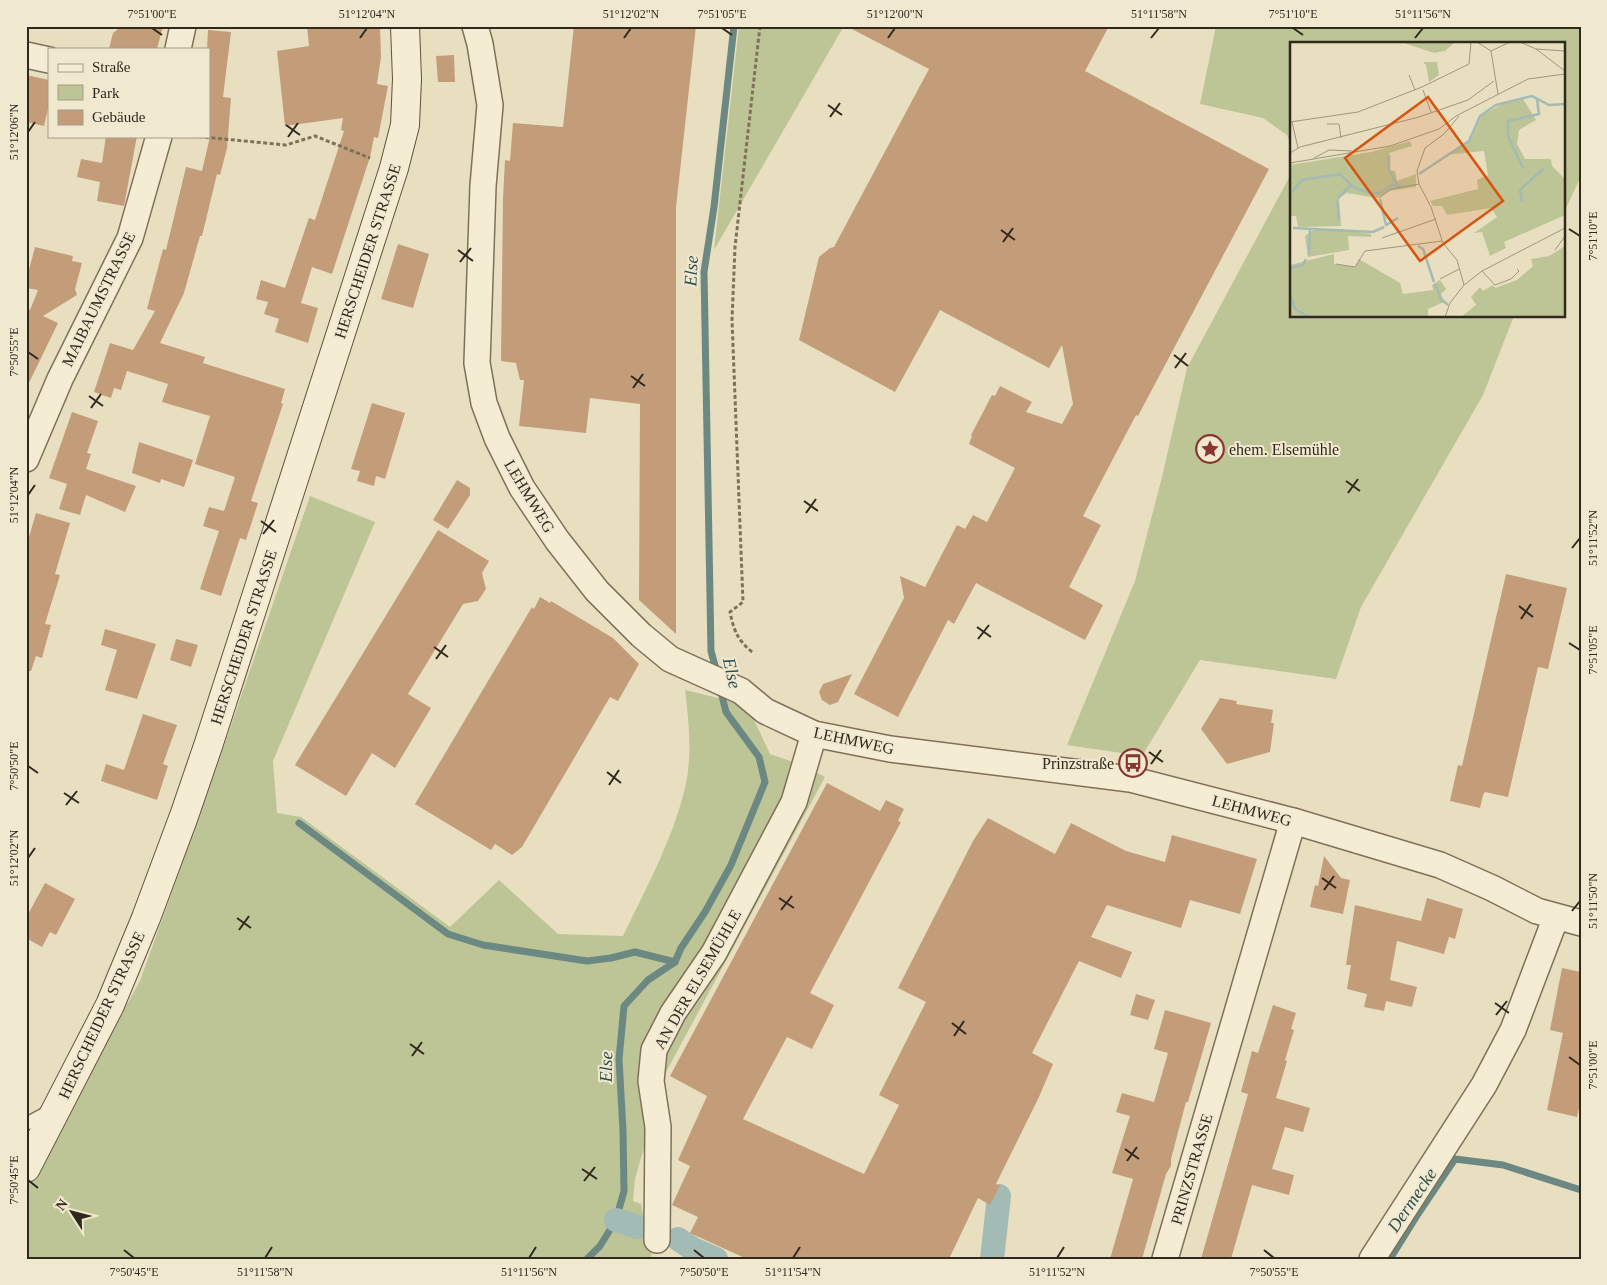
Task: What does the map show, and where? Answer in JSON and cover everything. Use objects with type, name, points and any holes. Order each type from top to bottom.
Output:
[{"type":"main road","name":"HERSCHEIDER STRASSE","points":[[26,1168],[110,1005],[146,918],[184,816],[394,168],[405,125],[407,79],[405,26]]},
{"type":"street","points":[[178,48],[183,26]]},
{"type":"street","name":"LEHMWEG","points":[[475,26],[480,44],[490,105],[483,186],[477,363],[484,404],[497,438],[522,488],[563,548],[597,591],[641,635],[670,659],[741,691],[765,711],[814,734],[890,749],[1130,779],[1293,821],[1440,865],[1546,914],[1581,923]]},
{"type":"street","points":[[26,55],[48,60]]},
{"type":"street","name":"MAIBAUMSTRASSE","points":[[26,459],[60,379],[130,238],[158,138]]},
{"type":"street","name":"AN DER ELSEMÜHLE","points":[[657,1240],[658,1127],[651,1081],[654,1050],[674,1013],[714,953],[794,802],[814,734]]},
{"type":"street","name":"PRINZSTRASSE","points":[[1165,1259],[1293,821]]},
{"type":"street","points":[[1372,1259],[1484,1086],[1513,1030],[1546,914]]},
{"type":"lane","points":[[26,1124],[59,1107]]},
{"type":"path","points":[[752,652],[741,642],[733,628],[730,612],[743,602],[732,320],[734,247],[760,26]]},
{"type":"path","points":[[210,138],[286,145],[315,136],[394,168]]},
{"type":"green space","points":[[739,26],[844,26],[714,250]]},
{"type":"green space","points":[[1216,26],[1581,26],[1581,176],[1564,213],[1564,42],[1290,42],[1290,144],[1287,135],[1263,118],[1200,104]]},
{"type":"green space","points":[[1290,176],[1290,318],[1513,318],[1483,395],[1361,607],[1336,679],[1200,660],[1142,756],[1067,745],[1135,581],[1162,477],[1187,368]]},
{"type":"green space","points":[[310,496],[375,522],[273,761],[277,813],[301,817],[450,927],[499,880],[558,934],[623,936],[665,847],[684,792],[689,766],[689,728],[685,690],[747,705],[770,754],[799,764],[825,777],[665,1074],[635,1179],[633,1201],[641,1204],[652,1256],[648,1259],[26,1259],[26,1186],[140,981],[216,769]]},
{"type":"building","points":[[122,26],[163,26],[157,48],[109,48],[113,33]]},
{"type":"building","points":[[307,26],[380,26],[381,57],[377,84],[388,86],[378,138],[374,137],[370,157],[332,274],[312,267],[301,303],[318,308],[308,343],[275,332],[279,319],[264,314],[268,302],[256,299],[261,280],[285,288],[309,218],[315,220],[344,131],[341,130],[343,118],[285,126],[277,51],[309,46]]},
{"type":"building","points":[[574,26],[696,26],[676,207],[676,634],[639,600],[640,404],[590,398],[586,433],[519,426],[524,380],[520,380],[516,363],[501,361],[503,199],[505,160],[510,161],[513,123],[563,127]]},
{"type":"building","points":[[846,26],[1109,26],[1085,71],[1269,169],[1083,516],[1101,525],[1069,587],[1103,605],[1085,640],[976,583],[954,624],[948,620],[898,717],[854,694],[904,598],[900,576],[925,587],[957,525],[965,529],[973,515],[987,522],[1015,468],[969,444],[971,435],[992,395],[995,396],[1000,386],[1032,402],[1026,412],[1062,424],[1073,404],[1062,345],[1049,368],[940,310],[895,392],[799,340],[819,257],[834,247],[929,69]]},
{"type":"building","points":[[208,30],[231,32],[223,97],[231,98],[227,148],[220,175],[217,174],[202,236],[200,236],[184,293],[160,343],[205,357],[203,363],[285,389],[281,403],[283,404],[251,501],[258,503],[246,540],[240,538],[221,596],[200,589],[219,531],[203,526],[209,507],[224,511],[235,477],[195,464],[210,416],[162,402],[168,384],[127,371],[121,390],[114,388],[111,398],[94,392],[110,343],[133,350],[155,311],[147,309],[163,249],[166,250],[186,167],[202,171],[210,138],[210,48],[207,48]]},
{"type":"building","points":[[454,55],[455,82],[438,82],[436,56]]},
{"type":"building","points":[[26,75],[48,80],[48,108],[44,126],[26,122]]},
{"type":"building","points":[[106,138],[137,138],[124,206],[97,201],[100,182],[77,177],[81,159],[102,163]]},
{"type":"building","points":[[398,244],[429,254],[413,308],[381,299]]},
{"type":"building","points":[[35,247],[73,256],[72,261],[82,263],[75,289],[77,295],[43,316],[58,323],[26,389],[26,309],[30,310],[38,290],[26,288],[26,281]]},
{"type":"building","points":[[372,403],[405,413],[385,479],[376,476],[374,486],[357,481],[360,471],[351,469]]},
{"type":"building","points":[[72,412],[98,421],[87,453],[91,454],[86,469],[136,486],[125,512],[86,495],[80,515],[59,509],[67,484],[49,478]]},
{"type":"building","points":[[139,442],[193,460],[184,487],[161,479],[160,483],[132,473]]},
{"type":"building","points":[[457,480],[470,488],[470,495],[448,529],[433,520]]},
{"type":"building","points":[[36,513],[70,523],[55,574],[60,575],[45,624],[51,625],[42,658],[36,656],[31,671],[26,671],[26,547]]},
{"type":"building","points":[[438,530],[489,561],[482,573],[486,589],[478,601],[463,604],[408,694],[431,708],[395,768],[372,753],[346,796],[295,765]]},
{"type":"building","points":[[1506,574],[1567,588],[1548,669],[1538,667],[1508,797],[1485,792],[1480,808],[1450,801],[1458,765],[1462,766]]},
{"type":"building","points":[[540,597],[550,603],[551,601],[613,638],[639,664],[618,701],[610,697],[522,847],[512,855],[495,844],[491,850],[415,804],[532,607],[534,609]]},
{"type":"building","points":[[105,629],[156,644],[137,699],[105,690],[117,650],[101,645]]},
{"type":"building","points":[[176,639],[198,645],[191,667],[170,660]]},
{"type":"building","points":[[852,674],[838,702],[830,705],[822,700],[819,692],[823,684]]},
{"type":"building","points":[[1220,698],[1237,701],[1236,704],[1273,710],[1271,723],[1274,723],[1270,752],[1227,764],[1201,729]]},
{"type":"building","points":[[143,714],[177,725],[163,764],[168,766],[157,800],[101,781],[106,764],[124,770]]},
{"type":"building","points":[[827,783],[880,811],[886,800],[904,809],[898,821],[901,822],[810,993],[834,1005],[812,1049],[787,1037],[743,1119],[864,1174],[899,1105],[879,1095],[926,1002],[898,988],[973,841],[988,818],[1055,854],[1071,823],[1126,851],[1165,862],[1172,835],[1257,859],[1240,914],[1190,900],[1181,928],[1107,905],[1091,937],[1132,952],[1121,978],[1079,961],[1032,1053],[1053,1064],[1039,1097],[996,1184],[1000,1186],[990,1205],[978,1198],[949,1259],[747,1259],[690,1233],[698,1217],[672,1205],[690,1166],[678,1160],[707,1096],[670,1076]]},
{"type":"building","points":[[1324,856],[1341,878],[1350,880],[1343,914],[1310,907],[1315,885],[1318,886]]},
{"type":"building","points":[[45,883],[75,899],[56,935],[50,932],[42,947],[26,938],[26,918]]},
{"type":"building","points":[[1427,898],[1463,909],[1455,939],[1449,937],[1444,954],[1397,941],[1390,980],[1417,987],[1412,1007],[1386,1001],[1384,1011],[1364,1007],[1367,994],[1347,989],[1351,965],[1346,965],[1355,905],[1421,921]]},
{"type":"building","points":[[1562,968],[1581,972],[1581,1099],[1577,1117],[1547,1110],[1563,1033],[1550,1030]]},
{"type":"building","points":[[1136,994],[1155,1000],[1148,1020],[1130,1015]]},
{"type":"building","points":[[1273,1005],[1296,1013],[1291,1029],[1294,1030],[1285,1060],[1287,1061],[1276,1098],[1310,1108],[1303,1132],[1285,1127],[1272,1169],[1294,1175],[1289,1195],[1252,1185],[1231,1259],[1201,1259],[1248,1094],[1241,1092],[1252,1051],[1258,1053]]},
{"type":"building","points":[[1165,1010],[1211,1023],[1188,1102],[1186,1102],[1171,1159],[1171,1166],[1166,1174],[1142,1259],[1110,1259],[1133,1179],[1112,1173],[1130,1116],[1116,1112],[1122,1093],[1154,1102],[1168,1053],[1154,1049]]},
{"type":"waterway","name":"Else","points":[[717,673],[711,651],[704,272],[714,207],[734,26]]},
{"type":"waterway","name":"Else","points":[[587,1259],[600,1246],[616,1220],[624,1191],[619,1059],[624,1006],[648,980],[675,962],[681,948],[705,912],[731,865],[765,782],[759,757],[726,712],[720,688]]},
{"type":"waterway","points":[[299,823],[448,934],[483,945],[587,961],[635,952],[675,962]]},
{"type":"waterway","name":"Dermecke","points":[[1390,1259],[1455,1159],[1503,1165],[1581,1190]]},
{"type":"waterway","points":[[992,1259],[999,1196]]},
{"type":"waterway","points":[[616,1220],[638,1227]]},
{"type":"waterway","points":[[678,1239],[693,1249],[716,1259]]},
{"type":"place","name":"ehem. Elsemühle","points":[[1210,449]]},
{"type":"place","name":"Prinzstraße","points":[[1133,763]]}]
